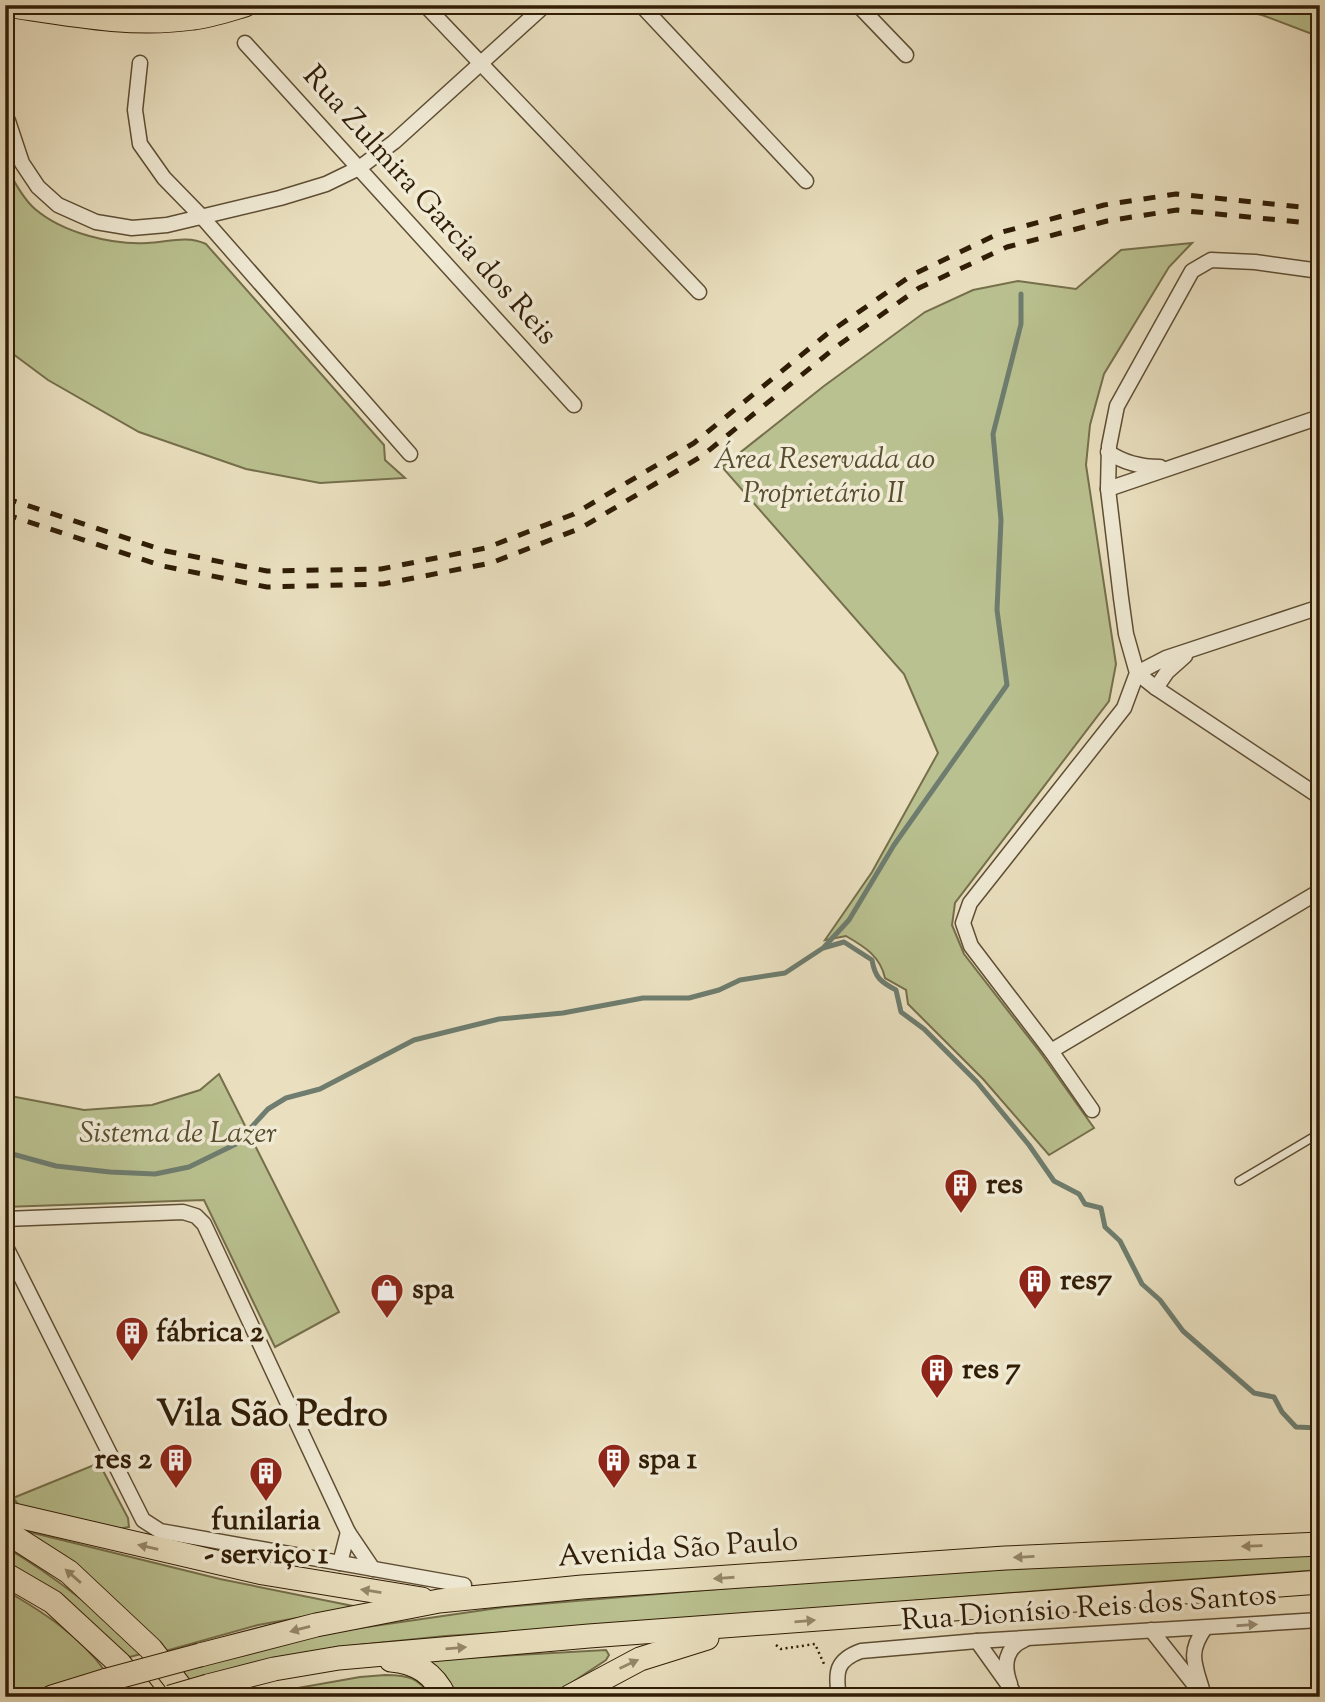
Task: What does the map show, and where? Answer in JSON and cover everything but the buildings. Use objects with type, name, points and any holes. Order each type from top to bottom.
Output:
[{"type":"main road","points":[[6,5],[92,18],[140,21],[193,19],[245,5]]},
{"type":"main road","points":[[5,1513],[262,1573],[453,1596]]},
{"type":"main road","points":[[5,1531],[69,1572],[158,1657],[198,1691]]},
{"type":"main road","name":"Avenida São Paulo","points":[[52,1697],[107,1679],[316,1625],[453,1596],[503,1595],[582,1587],[1005,1558],[1320,1544]]},
{"type":"main road","points":[[5,1574],[53,1602],[120,1664],[144,1694]]},
{"type":"main road","points":[[170,1697],[274,1668],[339,1658],[589,1636],[776,1634],[1319,1582]]},
{"type":"main road","points":[[569,1697],[608,1674],[658,1652],[727,1633],[776,1634]]},
{"type":"main road","points":[[339,1658],[397,1661],[416,1665],[433,1679],[445,1697]]},
{"type":"street","points":[[425,5],[699,292]]},
{"type":"street","points":[[8,121],[22,163],[38,187],[58,205],[96,222],[132,228],[167,225],[326,184],[359,168],[394,142],[545,5]]},
{"type":"street","points":[[641,5],[806,181]]},
{"type":"street","points":[[858,5],[906,55]]},
{"type":"street","name":"Rua Zulmira Garcia dos Reis","points":[[245,43],[574,405]]},
{"type":"street","points":[[140,63],[135,110],[141,144],[164,178],[202,217],[410,454]]},
{"type":"street","points":[[1320,271],[1255,262],[1211,260],[1192,271],[1117,406],[1108,452],[1108,489],[1126,634],[1137,673],[1320,797]]},
{"type":"street","points":[[1108,489],[1320,417]]},
{"type":"street","points":[[1108,452],[1121,461],[1144,467],[1175,467]]},
{"type":"street","points":[[1092,1110],[971,946],[963,923],[970,903],[1124,708],[1137,673],[1166,658],[1320,607]]},
{"type":"street","points":[[1156,688],[1179,659],[1195,649]]},
{"type":"street","points":[[1051,1051],[1320,891]]},
{"type":"street","points":[[5,1219],[183,1212],[196,1216],[204,1224],[348,1532],[373,1569]]},
{"type":"street","points":[[5,1245],[143,1520],[160,1531],[373,1569],[453,1596]]},
{"type":"street","points":[[340,1563],[348,1532]]},
{"type":"street","name":"Rua Dionísio Reis dos Santos","points":[[839,1697],[839,1665],[848,1656],[861,1651],[1320,1620]]},
{"type":"street","points":[[1204,1697],[1193,1653],[1196,1640],[1205,1628]]},
{"type":"street","points":[[1151,1630],[1204,1697]]},
{"type":"street","points":[[1015,1694],[1006,1675],[1008,1652],[1028,1638]]},
{"type":"street","points":[[977,1642],[1015,1694]]},
{"type":"lane","points":[[1239,1181],[1320,1133]]},
{"type":"path","points":[[776,1634],[781,1649],[815,1644]]},
{"type":"green space","points":[[1216,5],[1320,5],[1320,37],[1262,15]]},
{"type":"green space","points":[[5,164],[18,188],[35,209],[59,225],[74,231],[119,242],[147,243],[185,239],[206,244],[384,445],[385,460],[405,478],[320,483],[246,469],[139,432],[48,380],[5,348]]},
{"type":"green space","name":"Área Reservada ao Proprietário II","points":[[1192,243],[1169,267],[1104,374],[1090,425],[1086,465],[1116,664],[1109,701],[955,903],[952,925],[964,954],[1040,1052],[1094,1128],[1049,1155],[983,1079],[908,1004],[906,990],[885,978],[883,970],[871,953],[846,936],[825,940],[872,872],[938,753],[904,674],[722,467],[824,386],[925,312],[973,290],[1018,281],[1076,289],[1121,250]]},
{"type":"green space","name":"Sistema de Lazer","points":[[219,1074],[339,1312],[275,1347],[204,1200],[5,1207],[5,1095],[84,1110],[152,1105],[200,1090]]},
{"type":"green space","points":[[99,1463],[128,1518],[129,1527],[118,1529],[23,1510],[13,1498]]},
{"type":"green space","points":[[5,1526],[220,1579],[358,1607],[258,1625],[162,1652]]},
{"type":"green space","points":[[5,1547],[78,1597],[145,1653],[126,1658],[5,1565]]},
{"type":"green space","points":[[1320,1553],[1320,1570],[445,1636],[349,1646],[187,1682],[181,1671],[318,1634],[505,1607],[776,1584]]},
{"type":"green space","points":[[5,1590],[60,1625],[84,1646],[105,1671],[19,1697],[5,1697]]},
{"type":"green space","points":[[606,1650],[609,1655],[606,1660],[550,1697],[452,1697],[429,1660]]},
{"type":"green space","points":[[385,1675],[412,1679],[434,1697],[247,1697],[360,1677]]},
{"type":"waterway","points":[[825,946],[849,920],[894,845],[1007,685],[997,610],[1001,520],[993,434],[1021,324],[1021,294]]},
{"type":"waterway","points":[[5,1152],[56,1166],[110,1172],[155,1174],[189,1167],[236,1144],[268,1109],[286,1098],[320,1089],[414,1040],[499,1019],[563,1013],[643,998],[689,998],[719,990],[740,980],[785,973],[823,948],[844,942],[872,960],[880,979],[896,990],[901,1012],[924,1029],[977,1082],[1029,1145],[1054,1181],[1079,1194],[1085,1204],[1101,1208],[1105,1227],[1120,1241],[1142,1284],[1160,1300],[1183,1331],[1254,1393],[1274,1397],[1282,1412],[1296,1427],[1320,1428]]},
{"type":"railway","points":[[5,498],[166,551],[267,571],[381,569],[486,548],[574,514],[694,443],[827,334],[912,275],[1002,232],[1104,205],[1176,194],[1320,209]]},
{"type":"railway","points":[[5,514],[163,566],[267,587],[383,584],[491,563],[581,528],[702,456],[836,347],[919,288],[1007,247],[1107,221],[1177,210],[1320,224]]},
{"type":"place","name":"res","points":[[961,1215]]},
{"type":"place","name":"res7","points":[[1035,1311]]},
{"type":"place","name":"spa","points":[[387,1320]]},
{"type":"place","name":"fábrica 2","points":[[132,1363]]},
{"type":"place","name":"res 7","points":[[937,1400]]},
{"type":"place","name":"res 2","points":[[176,1490]]},
{"type":"place","name":"spa 1","points":[[614,1490]]},
{"type":"place","name":"funilaria - serviço 1","points":[[266,1503]]},
{"type":"district","name":"Vila São Pedro","points":[[272,1416]]}]
